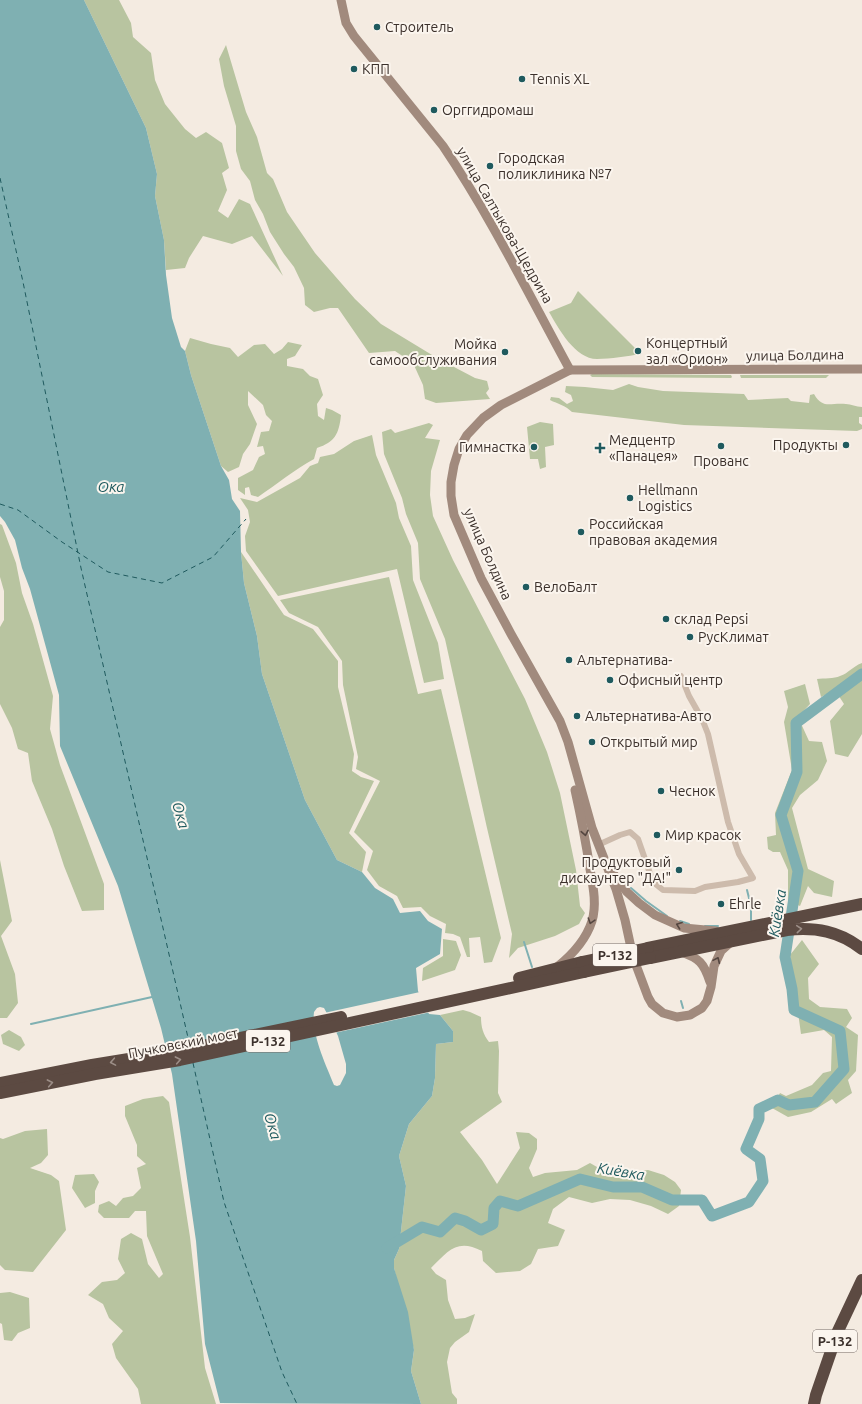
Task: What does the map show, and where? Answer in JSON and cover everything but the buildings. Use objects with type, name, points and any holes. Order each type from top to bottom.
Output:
[{"type":"highway","name":"Р-132","points":[[649,953],[679,951],[732,936],[862,904]]},
{"type":"highway","name":"Р-132","points":[[522,981],[732,936],[807,928],[832,932],[853,942],[862,950]]},
{"type":"highway","name":"Р-132","points":[[522,981],[556,968],[583,967]]},
{"type":"highway","name":"Пучковский мост","points":[[5,1087],[384,1007],[522,981]]},
{"type":"highway","name":"Р-132","points":[[814,1404],[838,1331],[862,1280]]},
{"type":"highway","name":"Р-132","points":[[822,1404],[846,1335],[862,1300]]},
{"type":"main road","name":"улица Салтыкова-Щедрина","points":[[341,0],[346,23],[354,36],[451,158],[486,216],[570,370]]},
{"type":"main road","name":"улица Болдина","points":[[605,862],[598,845],[568,742],[560,721],[481,578],[454,515],[451,496],[451,482],[454,464],[459,449],[467,435],[483,418],[501,405],[570,370],[862,368]]},
{"type":"main road","points":[[556,968],[570,956],[581,943],[592,923],[594,913],[594,896],[585,834],[575,788],[575,767]]},
{"type":"main road","points":[[605,862],[627,892],[655,915],[684,928],[732,936],[721,951],[714,966],[711,986],[702,1008],[690,1015],[677,1017],[663,1013],[652,1004],[633,957],[625,920],[616,889],[605,862]]},
{"type":"main road","points":[[679,951],[692,955],[702,963],[707,971],[711,986]]},
{"type":"street","points":[[598,845],[630,832],[638,839],[653,882],[663,890],[695,891],[704,887],[738,882],[752,878],[740,854],[728,822],[708,734],[681,676]]},
{"type":"green space","points":[[84,0],[119,0],[131,23],[133,37],[151,53],[155,80],[165,104],[185,129],[196,138],[206,132],[222,143],[229,168],[222,173],[227,190],[218,211],[228,218],[239,199],[250,204],[283,276],[252,236],[232,244],[203,236],[189,258],[185,268],[166,270],[164,240],[155,196],[157,174],[146,128]]},
{"type":"green space","points":[[226,45],[246,112],[257,137],[267,173],[273,179],[287,212],[315,253],[355,299],[381,324],[437,358],[475,378],[487,381],[489,389],[486,393],[490,399],[436,403],[425,399],[423,385],[413,363],[395,351],[369,353],[338,308],[330,308],[314,312],[305,305],[304,288],[294,267],[270,232],[263,214],[255,200],[250,181],[241,169],[236,151],[236,126],[224,86],[219,59]]},
{"type":"green space","points":[[578,291],[641,354],[613,358],[589,358],[575,349],[568,342],[549,312],[571,303]]},
{"type":"green space","points":[[190,338],[230,348],[238,357],[254,345],[265,344],[274,354],[282,349],[288,342],[302,345],[295,356],[287,359],[287,366],[303,369],[310,376],[318,379],[323,395],[317,404],[318,416],[324,420],[326,408],[341,415],[339,427],[335,436],[328,443],[317,448],[314,459],[258,497],[251,495],[249,487],[245,488],[245,495],[238,490],[238,478],[253,470],[259,457],[265,454],[263,446],[257,447],[261,432],[269,431],[272,421],[266,415],[263,405],[248,391],[248,405],[257,424],[250,444],[243,454],[239,467],[228,472],[221,466],[191,375],[185,351]]},
{"type":"green space","points":[[590,375],[731,375],[732,377],[592,377]]},
{"type":"green space","points":[[740,375],[829,375],[826,378],[741,378]]},
{"type":"green space","points":[[629,384],[663,391],[744,394],[748,400],[788,398],[791,401],[809,403],[810,395],[814,394],[817,399],[824,404],[848,404],[862,407],[862,417],[859,417],[859,423],[862,425],[862,429],[857,431],[684,425],[572,412],[564,406],[550,400],[551,397],[559,398],[567,404],[573,401],[571,395],[565,392],[566,386],[613,390]]},
{"type":"green space","points":[[540,422],[553,424],[554,445],[545,447],[546,467],[540,469],[538,459],[530,459],[527,427]]},
{"type":"green space","points":[[429,423],[433,425],[425,438],[440,440],[431,471],[430,495],[433,516],[453,560],[525,699],[547,752],[560,793],[576,870],[580,906],[585,913],[579,924],[555,936],[518,948],[509,958],[512,934],[445,639],[420,579],[418,543],[384,454],[382,432],[391,429],[395,433]]},
{"type":"green space","points":[[372,435],[376,455],[396,503],[399,518],[411,546],[413,580],[438,643],[444,679],[424,683],[397,569],[278,596],[246,551],[245,536],[250,522],[248,510],[240,498],[257,502],[300,478],[310,466],[318,463],[320,457],[334,454],[354,441]]},
{"type":"green space","points":[[0,524],[2,525],[16,563],[22,593],[33,624],[53,696],[50,729],[60,765],[104,884],[104,910],[82,911],[64,866],[52,829],[32,781],[28,753],[18,749],[12,728],[0,704],[0,627],[4,620],[4,591],[0,577]]},
{"type":"green space","points":[[241,552],[284,615],[313,629],[338,661],[338,687],[354,754],[352,771],[361,777],[374,781],[349,833],[366,852],[362,872],[337,860],[305,800],[262,674],[257,636],[244,583]]},
{"type":"green space","points":[[389,577],[418,694],[441,689],[501,938],[492,962],[484,963],[480,937],[469,938],[470,957],[467,957],[460,937],[445,933],[446,924],[430,916],[421,907],[403,908],[397,896],[379,886],[367,870],[373,851],[354,832],[380,781],[356,769],[358,757],[343,685],[342,661],[318,627],[289,613],[280,600]]},
{"type":"green space","points":[[862,663],[862,734],[848,757],[835,754],[830,721],[844,704],[835,690],[821,697],[817,679],[838,677]]},
{"type":"green space","points":[[805,684],[810,704],[798,717],[809,741],[822,742],[827,761],[818,780],[800,795],[792,808],[808,869],[834,881],[832,897],[814,893],[808,886],[800,906],[788,901],[788,870],[780,852],[773,852],[768,849],[767,837],[776,835],[775,813],[792,770],[784,722],[788,707],[784,691]]},
{"type":"green space","points":[[0,860],[12,921],[1,936],[15,974],[18,1003],[7,1018],[0,1018]]},
{"type":"green space","points":[[443,939],[456,941],[461,955],[455,970],[422,981],[423,968],[443,956]]},
{"type":"green space","points":[[802,940],[819,964],[808,978],[809,999],[820,1007],[847,1009],[852,1018],[846,1027],[858,1035],[856,1071],[848,1080],[852,1093],[836,1104],[832,1099],[811,1112],[788,1117],[772,1108],[780,1093],[786,1096],[812,1085],[823,1073],[831,1071],[832,1037],[824,1030],[801,1034],[790,955]]},
{"type":"green space","points":[[463,1010],[481,1017],[481,1024],[485,1036],[489,1042],[498,1041],[498,1093],[502,1102],[460,1132],[482,1160],[497,1184],[520,1148],[516,1132],[529,1133],[537,1139],[537,1149],[529,1168],[533,1177],[545,1173],[577,1170],[590,1163],[604,1171],[622,1173],[648,1170],[664,1175],[675,1182],[681,1190],[679,1206],[668,1214],[651,1206],[630,1200],[610,1199],[592,1203],[569,1197],[553,1209],[548,1223],[565,1230],[558,1246],[538,1249],[531,1264],[520,1271],[496,1273],[483,1261],[482,1251],[473,1247],[459,1246],[443,1256],[431,1268],[436,1274],[446,1280],[448,1300],[455,1319],[465,1318],[475,1314],[469,1332],[455,1342],[450,1348],[447,1362],[452,1393],[457,1399],[457,1404],[421,1404],[411,1371],[414,1350],[394,1268],[394,1260],[399,1249],[406,1186],[399,1156],[409,1124],[432,1096],[435,1078],[436,1044],[453,1042],[453,1031],[440,1015]]},
{"type":"green space","points":[[9,1030],[21,1037],[25,1045],[19,1051],[3,1044],[1,1035]]},
{"type":"green space","points":[[163,1096],[169,1102],[190,1237],[205,1368],[216,1404],[141,1404],[138,1389],[116,1358],[112,1344],[123,1331],[109,1318],[103,1304],[88,1295],[102,1282],[117,1280],[125,1273],[118,1259],[121,1239],[131,1233],[142,1239],[148,1264],[159,1278],[163,1274],[147,1236],[146,1211],[135,1211],[129,1218],[104,1218],[98,1212],[99,1205],[109,1201],[116,1206],[123,1198],[133,1196],[141,1188],[137,1168],[146,1164],[137,1156],[137,1145],[125,1116],[125,1106],[143,1099]]},
{"type":"green space","points":[[47,1129],[48,1155],[41,1163],[30,1168],[51,1175],[59,1181],[66,1230],[33,1272],[5,1270],[0,1265],[0,1138],[3,1139],[25,1131]]},
{"type":"green space","points":[[94,1174],[99,1182],[95,1191],[95,1203],[85,1208],[72,1188],[75,1175]]},
{"type":"green space","points":[[10,1292],[29,1298],[30,1328],[18,1333],[12,1341],[4,1340],[2,1324],[0,1323],[0,1293]]},
{"type":"water","name":"Ока","points":[[0,0],[84,0],[146,128],[157,174],[155,196],[164,240],[166,275],[172,318],[181,347],[185,351],[191,375],[221,466],[229,480],[232,499],[240,511],[241,552],[244,583],[257,636],[262,674],[305,800],[337,860],[362,872],[375,888],[393,899],[400,913],[420,911],[428,921],[442,929],[440,954],[416,968],[418,991],[429,1014],[440,1015],[453,1031],[453,1042],[436,1044],[435,1078],[432,1096],[409,1124],[399,1156],[406,1186],[399,1249],[394,1260],[394,1268],[408,1312],[414,1350],[411,1371],[421,1404],[220,1403],[205,1344],[196,1241],[172,1074],[161,1028],[118,886],[60,746],[59,695],[15,540],[0,516]],"holes":[[[317,1008],[324,1008],[338,1036],[346,1064],[346,1073],[340,1085],[337,1086],[334,1085],[323,1059],[315,1030],[314,1012]]]},
{"type":"pier","points":[[420,992],[431,1012],[334,1033],[324,1013]]},
{"type":"waterway","name":"Киёвка","points":[[387,1248],[422,1227],[440,1232],[455,1218],[465,1221],[481,1230],[493,1224],[494,1208],[500,1201],[518,1206],[580,1179],[613,1187],[642,1187],[672,1200],[702,1200],[712,1216],[749,1202],[763,1181],[760,1159],[746,1149],[759,1119],[759,1109],[778,1100],[789,1105],[815,1102],[844,1069],[840,1031],[794,1010],[792,989],[785,957],[798,871],[781,815],[797,772],[796,723],[862,674]]},
{"type":"waterway","points":[[631,888],[667,916]]},
{"type":"waterway","points":[[747,890],[751,906],[751,920]]},
{"type":"waterway","points":[[680,921],[689,924]]},
{"type":"waterway","points":[[705,926],[718,926]]},
{"type":"waterway","points":[[524,942],[532,967]]},
{"type":"waterway","points":[[31,1024],[152,997]]},
{"type":"waterway","points":[[681,1001],[683,1008]]},
{"type":"ferry route","points":[[0,178],[23,282],[81,568],[189,1042]]},
{"type":"ferry route","points":[[0,504],[18,510],[62,542],[108,572],[162,583],[213,557],[246,519]]},
{"type":"ferry route","points":[[193,1063],[224,1202],[282,1372],[297,1404]]},
{"type":"place","name":"Строитель","points":[[377,27]]},
{"type":"place","name":"КПП","points":[[354,69]]},
{"type":"place","name":"Tennis XL","points":[[522,79]]},
{"type":"place","name":"Орггидромаш","points":[[434,110]]},
{"type":"place","name":"Городская поликлиника №7","points":[[490,166]]},
{"type":"place","name":"Концертный зал «Орион»","points":[[638,351]]},
{"type":"place","name":"Мойка самообслуживания","points":[[505,352]]},
{"type":"place","name":"Продукты","points":[[846,445]]},
{"type":"place","name":"Прованс","points":[[721,446]]},
{"type":"place","name":"Гимнастка","points":[[534,447]]},
{"type":"place","name":"Медцентр «Панацея»","points":[[600,448]]},
{"type":"place","name":"Hellmann Logistics","points":[[630,498]]},
{"type":"place","name":"Российская правовая академия","points":[[581,532]]},
{"type":"place","name":"ВелоБалт","points":[[526,587]]},
{"type":"place","name":"склад Pepsi","points":[[666,619]]},
{"type":"place","name":"РусКлимат","points":[[690,637]]},
{"type":"place","name":"Альтернатива-","points":[[569,660]]},
{"type":"place","name":"Офисный центр","points":[[610,680]]},
{"type":"place","name":"Альтернатива-Авто","points":[[577,716]]},
{"type":"place","name":"Открытый мир","points":[[592,742]]},
{"type":"place","name":"Чеснок","points":[[661,791]]},
{"type":"place","name":"Мир красок","points":[[657,835]]},
{"type":"place","name":"Продуктовый дискаунтер \"ДА!\"","points":[[679,870]]},
{"type":"place","name":"Ehrle","points":[[721,904]]}]
